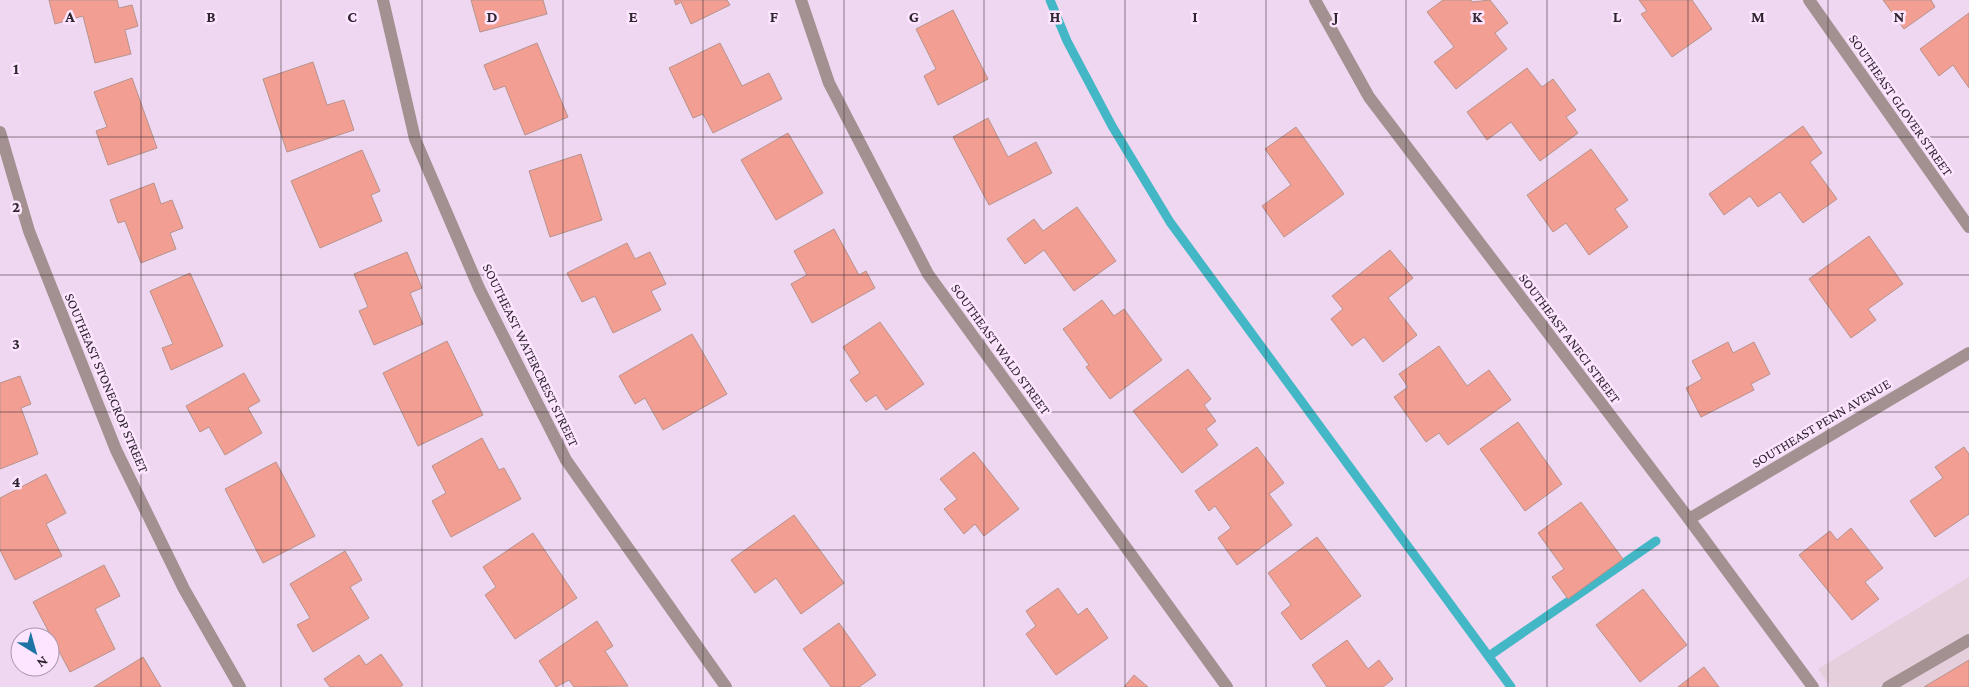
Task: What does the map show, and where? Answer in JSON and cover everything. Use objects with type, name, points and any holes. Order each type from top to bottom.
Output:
[{"type":"street","name":"SOUTHEAST WATERCREST STREET","points":[[383,0],[415,139],[479,288],[566,460],[726,687]]},
{"type":"street","name":"SOUTHEAST WALD STREET","points":[[801,0],[829,84],[928,274],[1227,687]]},
{"type":"street","name":"SOUTHEAST ANECI STREET","points":[[1315,0],[1369,97],[1689,519],[1813,687]]},
{"type":"street","name":"SOUTHEAST GLOVER STREET","points":[[1809,0],[1969,227]]},
{"type":"street","name":"SOUTHEAST STONECROP STREET","points":[[0,132],[28,231],[116,450],[184,588],[240,687]]},
{"type":"street","name":"SOUTHEAST PENN AVENUE","points":[[1689,519],[1969,353]]},
{"type":"street","points":[[1888,687],[1969,640]]},
{"type":"shaded area","points":[[1969,577],[1969,687],[1831,687],[1818,669]]},
{"type":"building","points":[[49,0],[117,0],[119,8],[132,5],[138,26],[125,30],[131,54],[95,63],[83,16],[55,24]]},
{"type":"building","points":[[471,0],[543,0],[547,14],[480,32]]},
{"type":"building","points":[[674,0],[727,0],[730,5],[691,24],[681,2],[676,5]]},
{"type":"building","points":[[1443,0],[1471,0],[1472,2],[1490,0],[1508,23],[1495,33],[1507,49],[1456,89],[1434,62],[1454,47],[1427,12]]},
{"type":"building","points":[[1639,0],[1692,0],[1712,29],[1672,57],[1641,14],[1647,11]]},
{"type":"building","points":[[1883,0],[1931,0],[1935,7],[1904,29]]},
{"type":"building","points":[[953,10],[988,79],[938,105],[924,76],[936,69],[916,29]]},
{"type":"building","points":[[1969,13],[1969,88],[1953,65],[1939,76],[1920,49]]},
{"type":"building","points":[[537,43],[568,117],[525,135],[505,86],[494,90],[484,65]]},
{"type":"building","points":[[720,43],[742,86],[769,73],[782,99],[713,133],[703,114],[693,118],[669,68]]},
{"type":"building","points":[[313,62],[327,105],[344,100],[354,130],[287,152],[263,79]]},
{"type":"building","points":[[1527,68],[1542,87],[1553,79],[1576,110],[1566,117],[1578,133],[1540,161],[1511,122],[1487,140],[1467,112]]},
{"type":"building","points":[[132,78],[157,148],[108,165],[96,131],[107,127],[94,92]]},
{"type":"building","points":[[988,118],[1008,157],[1036,142],[1052,173],[989,205],[953,137]]},
{"type":"building","points":[[1803,126],[1822,153],[1810,162],[1837,199],[1803,223],[1780,192],[1758,207],[1750,196],[1724,215],[1709,194]]},
{"type":"building","points":[[1296,127],[1344,194],[1284,237],[1262,206],[1291,185],[1265,149]]},
{"type":"building","points":[[788,133],[823,193],[776,220],[741,160]]},
{"type":"building","points":[[1591,149],[1628,200],[1615,209],[1628,227],[1589,255],[1566,223],[1553,232],[1527,195]]},
{"type":"building","points":[[362,150],[380,191],[371,195],[382,221],[320,248],[291,181]]},
{"type":"building","points":[[581,154],[602,220],[550,237],[529,171]]},
{"type":"building","points":[[154,183],[161,204],[172,200],[183,228],[170,233],[176,249],[141,263],[125,221],[118,223],[110,200]]},
{"type":"building","points":[[1077,207],[1116,261],[1074,291],[1044,250],[1025,264],[1007,239],[1034,219],[1043,231]]},
{"type":"building","points":[[834,229],[859,275],[866,271],[875,288],[812,323],[791,284],[807,275],[794,251]]},
{"type":"building","points":[[1869,236],[1903,284],[1868,309],[1876,320],[1851,338],[1809,279]]},
{"type":"building","points":[[627,243],[635,259],[650,252],[666,284],[651,291],[661,310],[613,333],[595,296],[582,302],[567,273]]},
{"type":"building","points":[[1390,250],[1413,278],[1388,298],[1417,335],[1383,362],[1364,337],[1352,346],[1331,319],[1343,309],[1332,296]]},
{"type":"building","points":[[407,252],[422,288],[410,293],[423,324],[374,345],[359,311],[368,307],[354,274]]},
{"type":"building","points":[[190,273],[223,346],[171,370],[162,348],[173,344],[150,291]]},
{"type":"building","points":[[1102,300],[1114,316],[1124,309],[1162,360],[1110,399],[1086,367],[1089,365],[1063,329]]},
{"type":"building","points":[[880,322],[924,384],[886,410],[876,395],[866,402],[850,380],[860,373],[843,347]]},
{"type":"building","points":[[692,334],[727,394],[663,430],[645,398],[635,404],[619,376]]},
{"type":"building","points":[[447,341],[483,415],[418,446],[383,373]]},
{"type":"building","points":[[1728,342],[1733,353],[1754,342],[1770,374],[1751,384],[1754,390],[1701,417],[1686,388],[1702,379],[1692,361]]},
{"type":"building","points":[[1439,346],[1467,386],[1489,370],[1511,400],[1448,445],[1439,433],[1426,442],[1394,397],[1408,387],[1399,374]]},
{"type":"building","points":[[1188,369],[1211,399],[1204,405],[1216,421],[1206,429],[1218,445],[1182,473],[1133,411]]},
{"type":"building","points":[[244,373],[260,401],[248,408],[262,433],[225,455],[209,427],[200,432],[186,406]]},
{"type":"building","points":[[20,376],[31,404],[21,408],[38,454],[0,469],[0,383]]},
{"type":"building","points":[[1518,422],[1562,484],[1525,511],[1480,449]]},
{"type":"building","points":[[482,438],[499,470],[504,468],[521,499],[451,537],[432,501],[446,493],[432,466]]},
{"type":"building","points":[[1257,447],[1284,483],[1269,494],[1292,525],[1237,565],[1218,538],[1231,528],[1215,506],[1209,511],[1195,491]]},
{"type":"building","points":[[1964,447],[1969,454],[1969,514],[1935,537],[1910,501],[1943,478],[1935,467]]},
{"type":"building","points":[[974,452],[1019,509],[984,536],[975,524],[964,534],[944,509],[957,499],[940,479]]},
{"type":"building","points":[[276,462],[315,536],[263,563],[225,489]]},
{"type":"building","points":[[46,474],[66,513],[46,524],[62,556],[15,580],[0,550],[0,498]]},
{"type":"building","points":[[1581,502],[1623,559],[1568,599],[1552,577],[1564,569],[1538,533]]},
{"type":"building","points":[[794,515],[844,583],[801,614],[776,578],[755,593],[731,560]]},
{"type":"building","points":[[1851,528],[1883,568],[1865,582],[1879,599],[1852,620],[1799,555],[1830,531],[1837,540]]},
{"type":"building","points":[[533,533],[577,598],[515,639],[485,595],[496,587],[483,567]]},
{"type":"building","points":[[1317,537],[1361,596],[1301,640],[1281,613],[1291,605],[1268,573]]},
{"type":"building","points":[[345,551],[362,580],[350,587],[369,618],[313,652],[297,625],[310,618],[290,584]]},
{"type":"building","points":[[104,565],[120,596],[95,609],[115,649],[70,672],[60,653],[60,627],[46,627],[33,602]]},
{"type":"building","points":[[1058,588],[1078,615],[1087,608],[1108,638],[1056,675],[1026,634],[1036,626],[1026,611]]},
{"type":"building","points":[[1643,589],[1687,645],[1640,682],[1596,625]]},
{"type":"building","points":[[597,621],[613,646],[605,651],[628,686],[574,687],[569,680],[556,687],[539,661]]},
{"type":"building","points":[[839,623],[876,675],[859,687],[831,687],[803,649]]},
{"type":"building","points":[[1347,640],[1368,669],[1379,660],[1393,679],[1383,687],[1327,687],[1312,665]]},
{"type":"building","points":[[381,654],[403,685],[400,687],[330,687],[324,679],[359,655],[366,665]]},
{"type":"building","points":[[143,657],[161,687],[94,687]]},
{"type":"building","points":[[1969,660],[1969,687],[1924,687]]},
{"type":"building","points":[[1704,667],[1719,687],[1678,687]]},
{"type":"building","points":[[1134,675],[1148,687],[1124,687]]},
{"type":"waterway","points":[[1050,0],[1067,41],[1112,126],[1170,222],[1511,687]]},
{"type":"waterway","points":[[1489,656],[1656,541]]}]
